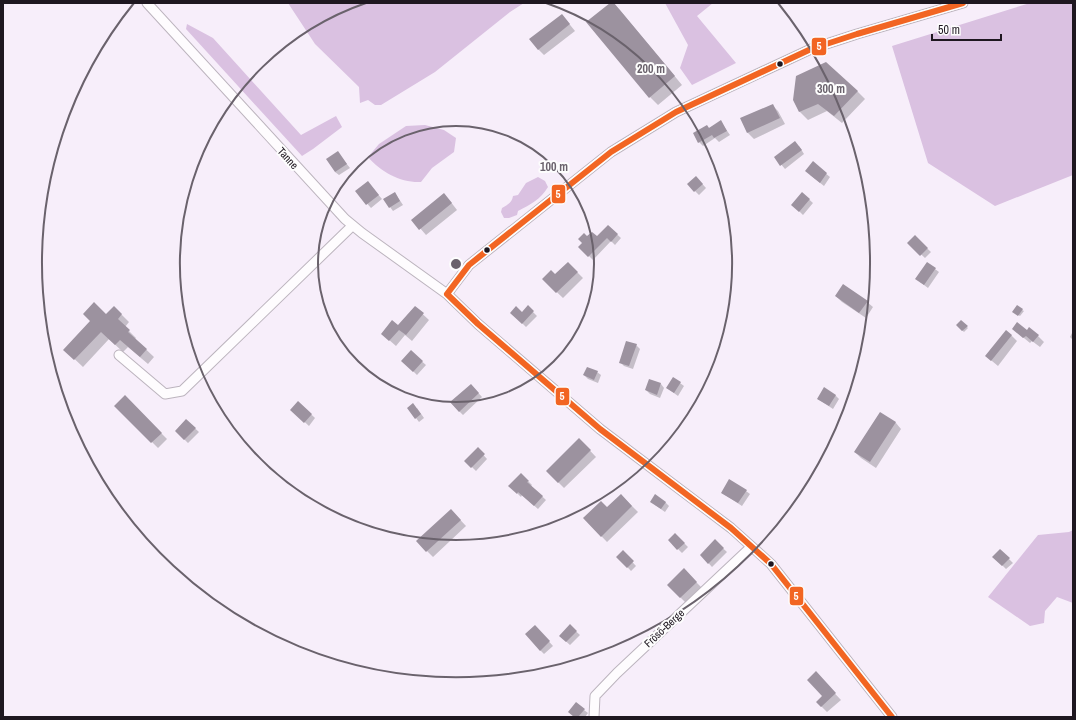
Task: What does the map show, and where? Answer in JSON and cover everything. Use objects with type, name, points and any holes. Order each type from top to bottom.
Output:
[{"type":"street","name":"Tanne","points":[[147,3],[345,220],[447,294],[478,324],[600,429],[731,528],[771,564],[892,717]]},
{"type":"street","points":[[447,294],[469,265],[605,157],[676,112],[811,50],[857,34],[963,3]]},
{"type":"street","points":[[119,354],[165,394],[182,391],[352,226]]},
{"type":"street","name":"Frösö-Berge","points":[[594,717],[595,696],[622,668],[751,547]]},
{"type":"shaded area","points":[[288,3],[524,3],[510,12],[435,72],[381,105],[375,105],[368,100],[360,103],[359,87],[315,44]]},
{"type":"shaded area","points":[[665,3],[713,3],[697,16],[736,63],[692,85],[680,68],[688,45]]},
{"type":"shaded area","points":[[1030,3],[1073,3],[1073,175],[995,206],[928,163],[892,46]]},
{"type":"shaded area","points":[[187,24],[213,38],[301,135],[336,116],[342,127],[302,156],[186,29]]},
{"type":"shaded area","points":[[425,125],[444,130],[456,138],[454,152],[432,168],[421,182],[406,181],[392,176],[385,172],[368,157],[379,144],[406,126]]},
{"type":"shaded area","points":[[538,177],[545,181],[548,187],[542,195],[518,211],[517,215],[504,218],[501,212],[502,208],[510,202],[513,196],[518,195],[526,183]]},
{"type":"shaded area","points":[[1073,530],[1073,603],[1057,597],[1045,611],[1044,623],[1030,626],[988,597],[1038,535],[1069,532]]},
{"type":"building","points":[[610,3],[614,3],[675,76],[649,98],[586,22]]},
{"type":"building","points":[[562,14],[570,24],[538,50],[529,39]]},
{"type":"building","points":[[826,62],[858,91],[834,116],[818,104],[799,112],[793,100],[796,76]]},
{"type":"building","points":[[773,104],[780,118],[747,133],[740,118]]},
{"type":"building","points":[[721,120],[727,131],[714,138],[712,135],[698,143],[693,133],[707,125],[709,128]]},
{"type":"building","points":[[795,141],[802,150],[780,166],[774,157]]},
{"type":"building","points":[[338,151],[347,164],[335,172],[326,159]]},
{"type":"building","points":[[813,161],[827,173],[820,183],[805,171]]},
{"type":"building","points":[[696,176],[703,184],[694,192],[687,184]]},
{"type":"building","points":[[368,181],[379,195],[366,205],[355,191]]},
{"type":"building","points":[[395,192],[400,201],[389,208],[383,199]]},
{"type":"building","points":[[802,192],[810,199],[799,212],[791,205]]},
{"type":"building","points":[[444,193],[452,203],[419,230],[411,220]]},
{"type":"building","points":[[608,225],[618,234],[611,242],[607,238],[588,257],[578,247],[582,243],[578,239],[584,233],[587,236],[592,232],[597,236]]},
{"type":"building","points":[[915,235],[928,248],[920,256],[907,243]]},
{"type":"building","points":[[568,262],[578,272],[556,293],[542,279],[551,270],[555,274]]},
{"type":"building","points":[[927,262],[936,268],[924,285],[915,279]]},
{"type":"building","points":[[843,284],[868,301],[859,313],[835,296]]},
{"type":"building","points":[[94,302],[106,314],[114,306],[122,314],[118,319],[130,330],[128,332],[147,349],[140,357],[120,340],[115,345],[101,332],[74,360],[63,350],[90,321],[83,314]]},
{"type":"building","points":[[528,305],[534,311],[522,324],[510,313],[516,306],[522,312]]},
{"type":"building","points":[[1017,305],[1023,309],[1018,316],[1012,312]]},
{"type":"building","points":[[415,306],[424,313],[406,335],[399,330],[389,341],[381,334],[392,320],[398,325]]},
{"type":"building","points":[[961,320],[968,326],[962,331],[956,325]]},
{"type":"building","points":[[1017,322],[1027,330],[1029,327],[1039,335],[1033,342],[1026,336],[1023,338],[1012,329]]},
{"type":"building","points":[[1006,330],[1012,335],[991,361],[985,356]]},
{"type":"building","points":[[626,341],[637,344],[629,366],[619,363]]},
{"type":"building","points":[[411,350],[423,361],[413,372],[401,361]]},
{"type":"building","points":[[587,367],[598,371],[594,380],[583,375]]},
{"type":"building","points":[[673,377],[681,382],[674,393],[666,388]]},
{"type":"building","points":[[649,379],[661,383],[657,395],[645,390]]},
{"type":"building","points":[[471,384],[479,393],[459,412],[450,402]]},
{"type":"building","points":[[824,387],[836,395],[829,406],[817,399]]},
{"type":"building","points":[[125,395],[162,433],[151,443],[114,406]]},
{"type":"building","points":[[298,401],[312,414],[304,423],[290,410]]},
{"type":"building","points":[[413,403],[421,414],[415,419],[407,408]]},
{"type":"building","points":[[880,412],[896,422],[870,462],[854,452]]},
{"type":"building","points":[[186,419],[196,428],[184,440],[175,431]]},
{"type":"building","points":[[579,438],[591,450],[558,483],[546,471]]},
{"type":"building","points":[[478,447],[485,454],[471,468],[464,461]]},
{"type":"building","points":[[521,473],[529,481],[527,482],[543,496],[534,506],[518,492],[517,494],[508,486]]},
{"type":"building","points":[[729,479],[747,490],[738,503],[721,493]]},
{"type":"building","points":[[621,494],[632,506],[601,537],[583,518],[601,501],[607,507]]},
{"type":"building","points":[[655,494],[666,502],[661,509],[650,502]]},
{"type":"building","points":[[451,509],[461,520],[426,552],[416,541]]},
{"type":"building","points":[[675,533],[685,543],[677,550],[668,540]]},
{"type":"building","points":[[715,539],[724,548],[708,564],[700,555]]},
{"type":"building","points":[[1000,549],[1010,558],[1002,566],[992,557]]},
{"type":"building","points":[[623,550],[634,561],[627,568],[616,557]]},
{"type":"building","points":[[684,568],[697,582],[680,598],[667,585]]},
{"type":"building","points":[[570,624],[577,631],[566,642],[559,636]]},
{"type":"building","points":[[535,625],[550,641],[540,651],[525,634]]},
{"type":"building","points":[[816,671],[836,693],[821,707],[816,702],[822,696],[807,680]]},
{"type":"building","points":[[576,702],[585,709],[578,717],[574,717],[568,712]]},
{"type":"transit line","name":"5","points":[[447,294],[469,265],[611,152],[676,112],[811,49],[963,3]]},
{"type":"transit line","name":"5","points":[[447,294],[478,324],[600,429],[731,528],[771,564],[892,717]]}]
